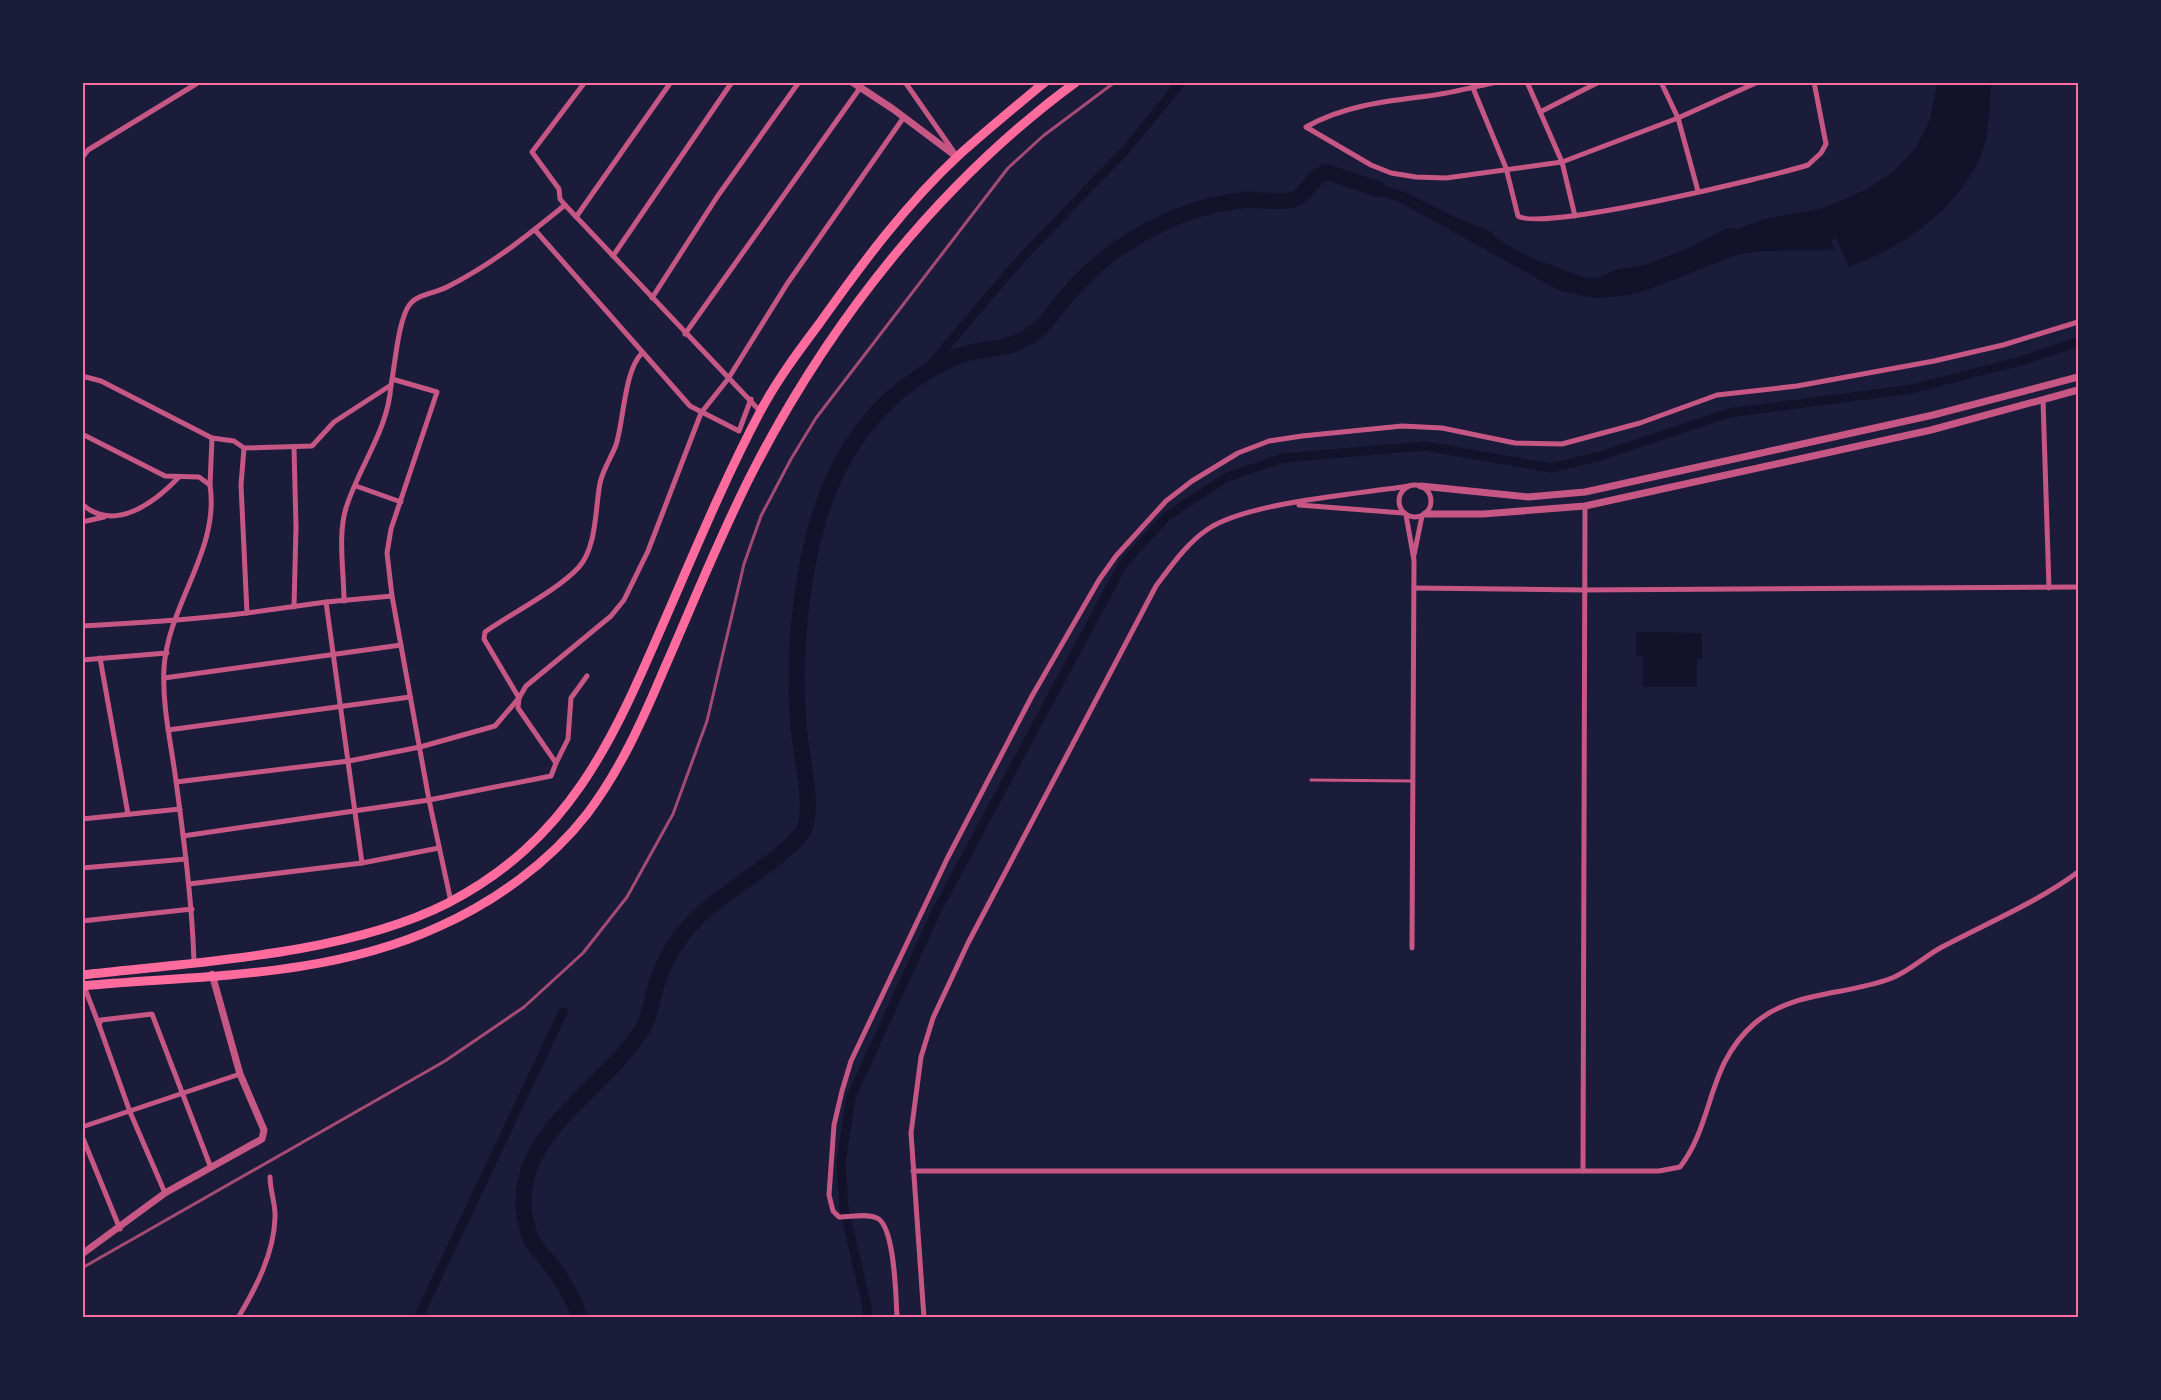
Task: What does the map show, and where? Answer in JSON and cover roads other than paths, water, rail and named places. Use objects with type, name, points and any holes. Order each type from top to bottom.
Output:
[{"type":"highway","points":[[82,975],[288,951],[399,925],[450,902],[507,864],[549,828],[591,774],[621,721],[704,530],[760,411],[782,374],[864,260],[957,157],[1047,82],[1059,95]]},
{"type":"highway","points":[[83,986],[212,974],[234,975],[293,968],[418,936],[462,916],[493,897],[520,878],[566,838],[586,815],[622,762],[753,470],[785,412],[832,337],[881,273],[976,165],[1076,82]]},
{"type":"street","points":[[585,82],[532,152],[559,189],[560,199],[565,205],[760,411]]},
{"type":"street","points":[[576,217],[671,82]]},
{"type":"street","points":[[613,256],[732,82]]},
{"type":"street","points":[[652,298],[717,197],[799,82]]},
{"type":"street","points":[[852,82],[957,157]]},
{"type":"street","points":[[905,82],[957,157]]},
{"type":"street","points":[[1497,82],[1428,96],[1402,97],[1327,115],[1305,127],[1371,165],[1391,173],[1446,178],[1562,162],[1678,118],[1746,85],[1758,82]]},
{"type":"street","points":[[1527,82],[1562,162],[1575,216]]},
{"type":"street","points":[[1540,112],[1599,82]]},
{"type":"street","points":[[1661,82],[1678,118],[1698,191]]},
{"type":"street","points":[[1473,88],[1506,168],[1518,216],[1535,220],[1575,216],[1698,191],[1808,165],[1821,153],[1826,144],[1815,82]]},
{"type":"street","points":[[82,158],[88,150],[196,84]]},
{"type":"street","points":[[686,334],[860,88]]},
{"type":"street","points":[[176,782],[349,761],[420,747],[495,726],[519,698],[526,686],[611,616],[624,600],[648,551],[701,413],[728,379],[787,284],[904,117]]},
{"type":"street","points":[[344,601],[343,521],[384,424],[403,323],[410,304],[421,296],[434,294],[484,268],[565,205]]},
{"type":"street","points":[[535,230],[690,406],[739,431],[751,399]]},
{"type":"street","points":[[897,1317],[895,1278],[886,1225],[879,1218],[867,1215],[839,1217],[833,1211],[829,1195],[833,1134],[851,1061],[947,858],[1032,696],[1099,580],[1116,556],[1166,501],[1238,453],[1269,441],[1402,426],[1442,428],[1515,443],[1562,444],[1640,423],[1718,395],[1797,386],[1934,361],[2003,345],[2079,322]]},
{"type":"street","points":[[556,763],[518,708],[519,698],[484,639],[484,632],[559,582],[584,559],[591,539],[602,473],[615,446],[632,372],[642,353]]},
{"type":"street","points":[[924,1317],[911,1133],[921,1058],[933,1018],[968,943],[1156,586],[1180,553],[1209,528],[1246,512],[1409,486],[1528,497],[1585,492],[1933,415],[2079,376]]},
{"type":"street","points":[[84,378],[151,405],[161,413],[212,438],[234,441],[244,448],[312,446],[334,422],[392,382],[437,392],[391,530],[387,553],[392,596],[410,697],[450,902]]},
{"type":"street","points":[[1292,504],[1424,515],[1483,514],[1585,506],[1931,430],[2079,390]]},
{"type":"street","points":[[2043,400],[2049,588]]},
{"type":"street","points":[[82,434],[165,476],[199,477],[210,485]]},
{"type":"street","points":[[194,962],[192,909],[164,702],[164,678],[174,622],[207,538],[213,506],[210,485],[212,438]]},
{"type":"street","points":[[244,448],[241,485],[247,613]]},
{"type":"street","points":[[294,448],[296,527],[294,607]]},
{"type":"street","points":[[82,522],[140,508],[165,491],[178,478]]},
{"type":"street","points":[[356,486],[401,502]]},
{"type":"street","points":[[1409,486],[1398,497],[1414,560],[1412,948]]},
{"type":"street","points":[[1414,560],[1424,515],[1431,499],[1428,491],[1421,486]]},
{"type":"street","points":[[82,504],[94,514],[108,517]]},
{"type":"street","points":[[1583,1170],[1585,506]]},
{"type":"street","points":[[1414,588],[1583,590],[2079,587]]},
{"type":"street","points":[[82,626],[143,621],[174,622],[392,596]]},
{"type":"street","points":[[326,603],[362,863]]},
{"type":"street","points":[[164,678],[333,652],[401,645]]},
{"type":"street","points":[[82,660],[167,653]]},
{"type":"street","points":[[100,658],[128,814]]},
{"type":"street","points":[[183,836],[429,800],[551,776],[568,739],[571,698],[586,676]]},
{"type":"street","points":[[168,730],[410,697]]},
{"type":"street","points":[[82,819],[180,809]]},
{"type":"street","points":[[189,884],[362,863],[439,848]]},
{"type":"street","points":[[82,868],[186,859]]},
{"type":"street","points":[[913,1171],[1659,1171],[1680,1167],[1693,1150],[1720,1068],[1727,1054],[1755,1023],[1781,1005],[1894,978],[1939,949],[2079,872]]},
{"type":"street","points":[[82,921],[192,909]]},
{"type":"street","points":[[82,1254],[165,1193],[262,1139],[264,1130],[240,1074],[212,974]]},
{"type":"street","points":[[83,986],[130,1112],[165,1193]]},
{"type":"street","points":[[99,1025],[101,1020],[152,1014],[211,1168]]},
{"type":"street","points":[[82,1127],[240,1074]]},
{"type":"street","points":[[82,1136],[120,1228]]},
{"type":"street","points":[[238,1317],[254,1289],[274,1243],[276,1216],[270,1194],[270,1177]]},
{"type":"lane","points":[[1311,780],[1413,781]]},
{"type":"waterway","points":[[922,375],[1019,261],[1129,146],[1181,82]]},
{"type":"waterway","points":[[580,1318],[562,1280],[530,1237],[523,1204],[527,1175],[539,1148],[556,1124],[622,1056],[640,1033],[648,1017],[662,968],[685,931],[711,906],[786,850],[804,829],[808,807],[798,720],[797,668],[805,576],[825,500],[840,465],[860,432],[885,404],[916,379],[953,358],[1010,345],[1034,333],[1100,263],[1127,243],[1158,225],[1208,206],[1243,200],[1291,200],[1301,195],[1321,174],[1327,172],[1378,189]]},
{"type":"waterway","points":[[867,1318],[867,1306],[844,1209],[841,1163],[851,1097],[936,912],[1123,564],[1167,516],[1227,477],[1283,458],[1425,446],[1551,468],[1600,456],[1729,413],[1912,389],[2021,361],[2078,342]]},
{"type":"waterway","points":[[418,1318],[563,1012]]},
{"type":"railway","points":[[82,1268],[445,1061],[524,1007],[583,953],[627,897],[673,814],[707,721],[744,564],[761,516],[816,418],[1008,168],[1043,136],[1115,82]]}]
